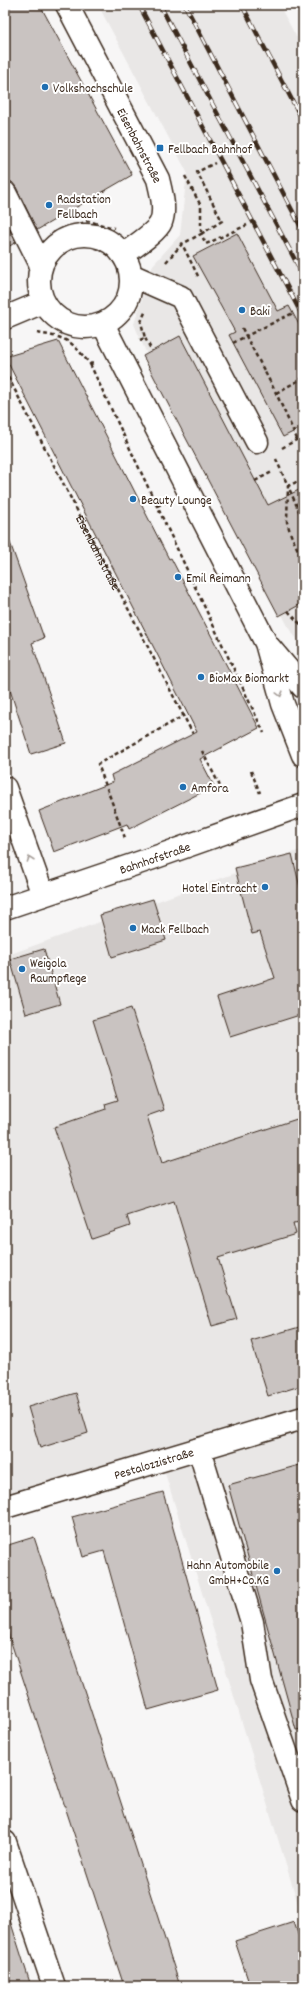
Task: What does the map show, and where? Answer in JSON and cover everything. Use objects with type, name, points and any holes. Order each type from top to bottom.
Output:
[{"type":"street","name":"Eisenbahnstraße","points":[[67,5],[158,179],[163,208],[161,224],[144,240],[123,255]]},
{"type":"street","points":[[5,192],[38,259],[38,279],[43,302],[56,318],[70,325],[86,328],[103,324],[115,317],[125,305],[130,290],[131,275],[123,255],[117,248],[104,239],[90,235],[74,236],[60,242],[38,259]]},
{"type":"street","points":[[131,275],[181,297],[257,442]]},
{"type":"street","points":[[5,318],[43,302]]},
{"type":"street","points":[[103,324],[266,643],[283,704],[303,755]]},
{"type":"street","points":[[266,643],[303,687]]},
{"type":"street","points":[[5,788],[43,895]]},
{"type":"street","name":"Bahnhofstraße","points":[[5,908],[303,805]]},
{"type":"street","name":"Pestalozzistraße","points":[[5,1507],[303,1418]]},
{"type":"street","points":[[199,1449],[252,1622],[261,1680],[303,1800]]},
{"type":"street","points":[[5,1842],[54,1986]]},
{"type":"path","points":[[182,244],[222,221],[197,172],[215,163]]},
{"type":"path","points":[[38,259],[52,234],[88,220],[116,229]]},
{"type":"path","points":[[201,234],[206,244],[247,225]]},
{"type":"path","points":[[178,240],[182,244],[200,279]]},
{"type":"path","points":[[232,343],[293,313]]},
{"type":"path","points":[[242,328],[276,392],[297,439]]},
{"type":"path","points":[[145,338],[152,351]]},
{"type":"path","points":[[90,364],[266,735]]},
{"type":"path","name":"Eisenbahnstraße","points":[[5,371],[193,734]]},
{"type":"path","points":[[276,392],[303,378]]},
{"type":"path","points":[[257,442],[273,452],[303,520]]},
{"type":"path","points":[[255,481],[272,472]]},
{"type":"path","points":[[288,486],[303,478]]},
{"type":"path","points":[[288,486],[287,522],[291,535],[303,561]]},
{"type":"path","points":[[288,611],[303,627]]},
{"type":"path","points":[[125,838],[98,764],[185,716]]},
{"type":"path","points":[[202,751],[222,790]]},
{"type":"shaded area","points":[[98,5],[279,5],[303,49],[303,647],[290,630],[145,350],[134,324],[153,265],[180,235],[187,172]]},
{"type":"shaded area","points":[[303,849],[303,1920],[161,1460],[5,1498],[5,956]]},
{"type":"building","name":"Volkshochschule","points":[[5,5],[40,5],[132,175],[37,230],[16,187],[12,182],[5,181]]},
{"type":"building","points":[[5,221],[16,242],[5,249]]},
{"type":"building","points":[[237,233],[278,311],[289,306],[303,332],[303,427],[283,437],[229,335],[235,332],[193,256]]},
{"type":"building","points":[[180,336],[268,505],[303,488],[303,603],[279,616],[143,356]]},
{"type":"building","points":[[58,341],[169,559],[171,558],[259,728],[200,759],[214,786],[129,829],[127,824],[54,852],[39,811],[113,782],[111,775],[197,732],[5,357]]},
{"type":"building","points":[[8,537],[44,638],[32,643],[66,743],[31,754],[5,675],[5,538]]},
{"type":"building","points":[[292,854],[303,900],[303,1014],[230,1037],[217,997],[275,978],[260,932],[252,934],[235,868]]},
{"type":"building","name":"Mack Fellbach","points":[[153,899],[166,940],[112,957],[100,915]]},
{"type":"building","points":[[44,949],[60,1004],[26,1014],[10,959]]},
{"type":"building","points":[[131,1008],[164,1110],[147,1116],[162,1163],[303,1117],[303,1222],[293,1223],[296,1234],[218,1258],[237,1319],[212,1326],[174,1201],[127,1216],[130,1226],[92,1239],[54,1127],[106,1109],[105,1104],[118,1100],[93,1020]]},
{"type":"building","points":[[303,1326],[303,1385],[268,1396],[251,1341]]},
{"type":"building","points":[[76,1393],[88,1433],[40,1448],[28,1407]]},
{"type":"building","points":[[303,1464],[303,1729],[296,1730],[228,1485]]},
{"type":"building","points":[[163,1492],[218,1690],[148,1710],[104,1551],[83,1557],[72,1517]]},
{"type":"building","points":[[34,1537],[180,1986],[124,1986],[5,1624],[5,1546]]},
{"type":"building","points":[[5,1920],[10,1920],[31,1986],[5,1986]]},
{"type":"building","points":[[294,1922],[303,1949],[303,1986],[250,1986],[235,1941]]},
{"type":"railway","points":[[139,5],[303,317]]},
{"type":"railway","points":[[160,5],[303,275]]},
{"type":"railway","points":[[185,5],[303,231]]},
{"type":"railway","points":[[242,5],[303,121]]},
{"type":"place","name":"Volkshochschule","points":[[45,87]]},
{"type":"place","name":"Fellbach Bahnhof","points":[[160,148]]},
{"type":"place","name":"Radstation Fellbach","points":[[49,205]]},
{"type":"place","name":"Baki","points":[[242,310]]},
{"type":"place","name":"Beauty Lounge","points":[[133,499]]},
{"type":"place","name":"Emil Reimann","points":[[178,577]]},
{"type":"place","name":"BioMax Biomarkt","points":[[201,677]]},
{"type":"place","name":"Amfora","points":[[183,787]]},
{"type":"place","name":"Hotel Eintracht","points":[[265,887]]},
{"type":"place","name":"Mack Fellbach","points":[[133,928]]},
{"type":"place","name":"Weigola Raumpflege","points":[[22,969]]},
{"type":"place","name":"Hahn Automobile GmbH+Co.KG","points":[[277,1571]]}]
